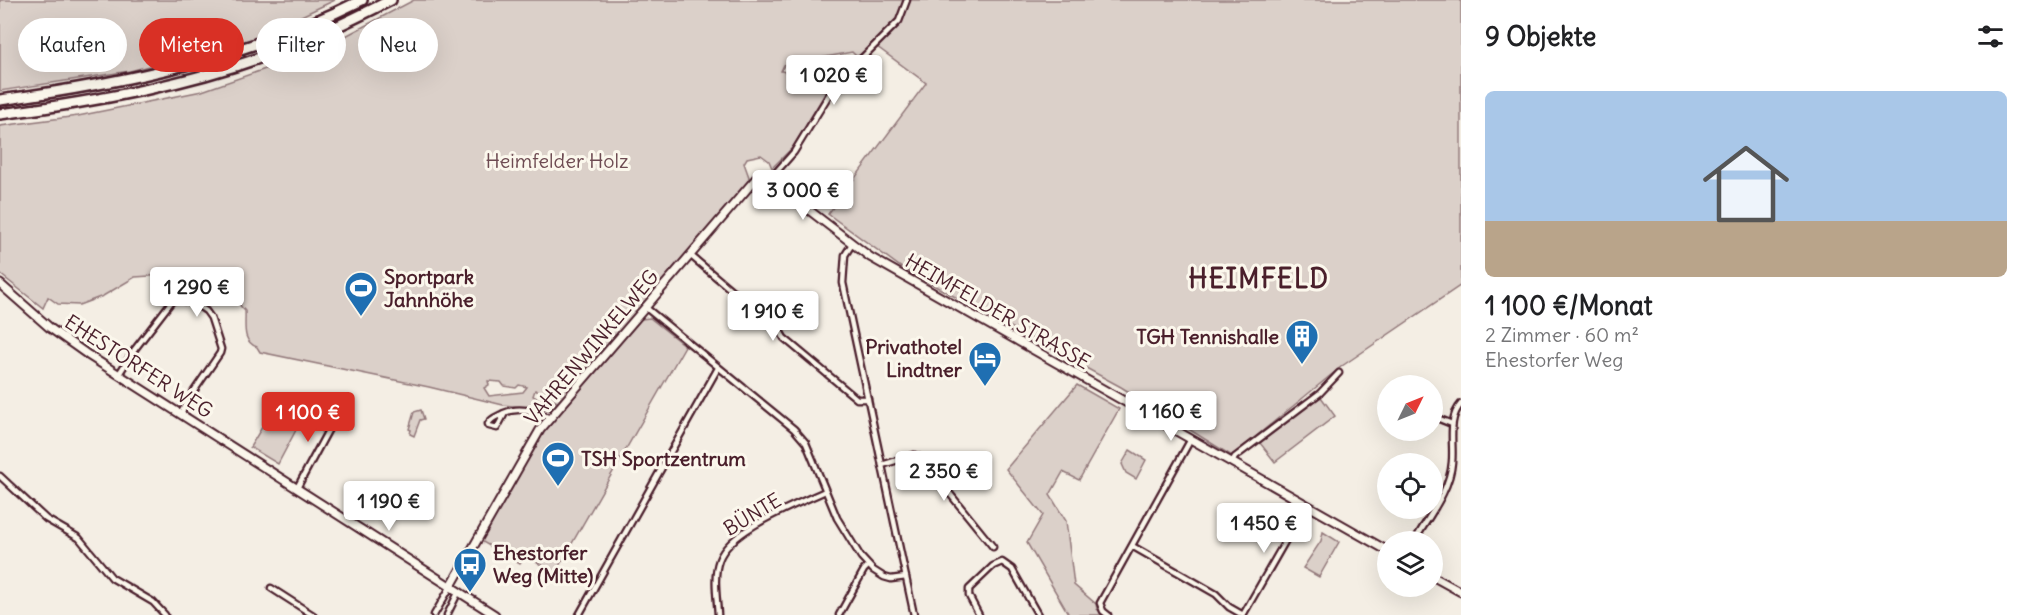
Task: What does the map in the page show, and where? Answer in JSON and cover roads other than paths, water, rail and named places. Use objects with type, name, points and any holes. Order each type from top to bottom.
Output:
[{"type":"highway","points":[[0,100],[130,78],[200,61],[296,30],[362,0]]},
{"type":"highway","points":[[0,114],[94,99],[198,76],[264,57],[339,26],[391,0]]},
{"type":"street","points":[[770,179],[794,152],[835,85],[898,21],[907,0]]},
{"type":"street","name":"HEIMFELDER STRASSE","points":[[759,175],[764,174],[870,257],[1377,545]]},
{"type":"street","name":"VAHRENWINKELWEG","points":[[451,586],[540,430],[759,175]]},
{"type":"street","points":[[852,244],[844,261],[843,283],[914,615]]},
{"type":"street","points":[[690,255],[780,330],[784,338],[857,399],[868,399]]},
{"type":"street","name":"EHESTORFER WEG","points":[[0,284],[57,333],[495,615]]},
{"type":"street","points":[[119,374],[140,342],[172,301],[177,299],[200,305],[211,318],[220,353],[181,413]]},
{"type":"street","points":[[645,307],[794,429],[806,443],[842,529],[868,566],[888,578],[906,577]]},
{"type":"street","points":[[579,615],[718,368]]},
{"type":"street","points":[[1232,462],[1235,457],[1320,393],[1339,373]]},
{"type":"street","points":[[1420,531],[1451,473],[1452,424],[1461,404]]},
{"type":"street","points":[[505,413],[514,409],[540,413],[550,418]]},
{"type":"street","points":[[297,488],[339,410]]},
{"type":"street","points":[[1443,420],[1452,424]]},
{"type":"street","points":[[1108,615],[1103,611],[1100,603],[1191,439]]},
{"type":"street","points":[[882,465],[914,455],[920,457],[993,547]]},
{"type":"street","points":[[0,477],[46,519],[79,538],[112,578],[153,602],[165,615]]},
{"type":"street","name":"BÜNTE","points":[[718,615],[716,569],[727,544],[754,526],[825,491]]},
{"type":"street","points":[[1132,546],[1216,594],[1229,607],[1243,615],[1306,505]]},
{"type":"street","points":[[979,615],[969,599],[969,589],[993,566],[1002,562],[1012,569],[1038,615]]},
{"type":"street","points":[[839,615],[868,566]]},
{"type":"street","points":[[1443,582],[1461,592]]},
{"type":"street","points":[[434,615],[451,586]]},
{"type":"street","points":[[271,588],[313,615]]},
{"type":"street","points":[[447,615],[459,591]]},
{"type":"place","name":"Sportpark Jahnhöhe","points":[[361,317]]},
{"type":"place","name":"TGH Tennishalle","points":[[1302,365]]},
{"type":"place","name":"Privathotel Lindtner","points":[[985,387]]},
{"type":"place","name":"TSH Sportzentrum","points":[[558,487]]},
{"type":"place","name":"Ehestorfer Weg (Mitte)","points":[[470,593]]},
{"type":"district","name":"HEIMFELD","points":[[1259,278]]},
{"type":"park label","name":"Heimfelder Holz","points":[[557,160]]}]
